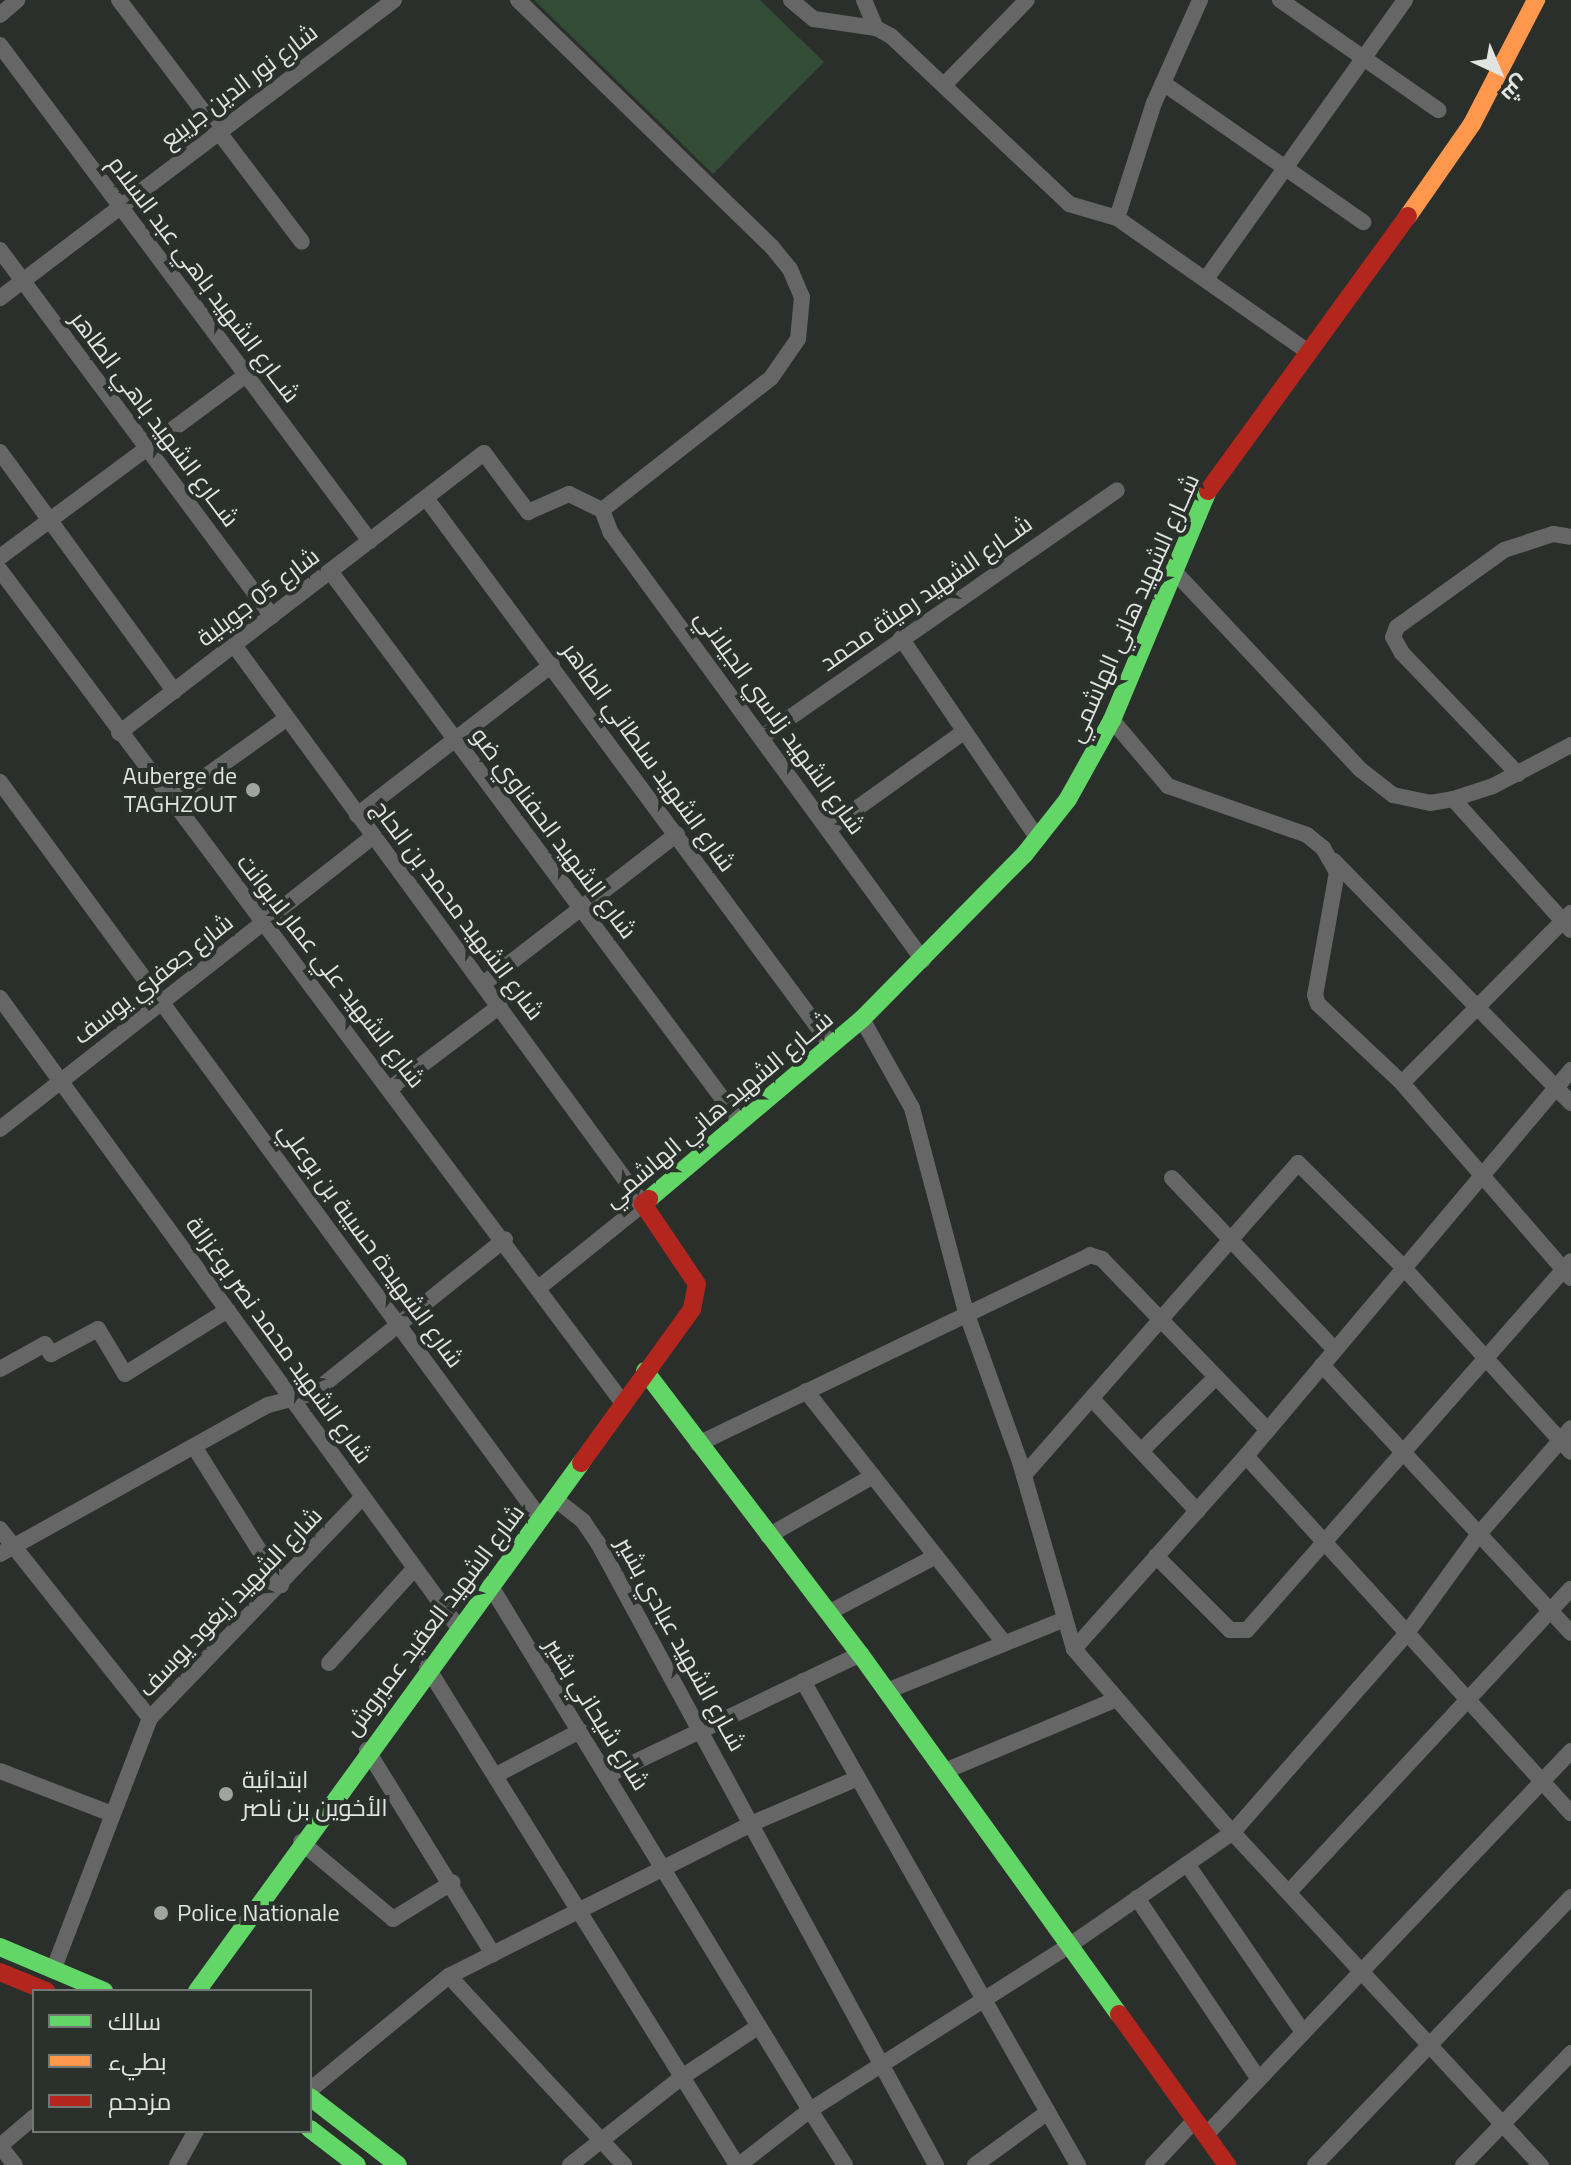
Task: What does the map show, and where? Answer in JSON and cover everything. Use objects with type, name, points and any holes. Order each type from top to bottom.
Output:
[{"type":"main road","name":"شــارع الشهيد هاني الهاشمي","points":[[643,1204],[862,1019],[1038,839],[1086,770],[1112,720],[1173,570],[1223,465],[1304,349],[1449,160],[1536,0]]},
{"type":"main road","name":"شارع الشهيد العقيد عميروش","points":[[203,1986],[367,1750],[555,1499],[692,1309],[697,1284],[643,1204]]},
{"type":"main road","points":[[645,1371],[860,1654],[1227,2165]]},
{"type":"main road","points":[[0,1947],[100,1989]]},
{"type":"main road","points":[[4,1978],[40,1989]]},
{"type":"main road","points":[[312,2099],[398,2165]]},
{"type":"main road","points":[[312,2131],[357,2165]]},
{"type":"street","points":[[0,15],[17,0]]},
{"type":"street","points":[[119,0],[302,242]]},
{"type":"street","name":"شارع نور الدين جريبع","points":[[0,298],[394,0]]},
{"type":"street","points":[[518,0],[772,247],[802,297],[804,321],[798,339],[771,378],[602,510]]},
{"type":"street","points":[[791,0],[814,19],[876,28],[910,50],[1069,204],[1117,218],[1304,349]]},
{"type":"street","points":[[864,0],[876,28]]},
{"type":"street","points":[[945,84],[1027,0]]},
{"type":"street","points":[[1117,218],[1163,83],[1200,0]]},
{"type":"street","points":[[1280,0],[1438,110]]},
{"type":"street","points":[[1206,279],[1405,0]]},
{"type":"street","name":"شــارع الشهيد باهي عبد السلام","points":[[0,45],[370,541]]},
{"type":"street","points":[[1163,83],[1363,222]]},
{"type":"street","name":"شــارع الشهيد باهي الطاهر","points":[[0,250],[272,616]]},
{"type":"street","points":[[0,557],[245,376]]},
{"type":"street","points":[[0,452],[174,691]]},
{"type":"street","name":"شارع 05 جويلية","points":[[119,733],[484,453],[528,512],[569,494],[602,510]]},
{"type":"street","name":"شــارع الشهيد رميثة محمد","points":[[762,737],[1117,490]]},
{"type":"street","name":"شارع الشهيد سلطاني الطاهر","points":[[426,498],[831,1045]]},
{"type":"street","name":"شارع الشهيد زلاسي الجيلاني","points":[[602,510],[611,533],[923,960]]},
{"type":"street","points":[[1518,774],[1402,653],[1393,637],[1397,627],[1504,550],[1553,534],[1571,537]]},
{"type":"street","name":"شارع الشهيد علي عمار لابوانت","points":[[0,570],[119,733],[541,1286],[623,1403]]},
{"type":"street","points":[[1173,570],[1379,786],[1404,800],[1453,799],[1518,774],[1571,745]]},
{"type":"street","name":"شارع الشهيد الحفناوي ضو","points":[[330,571],[740,1122]]},
{"type":"street","points":[[901,638],[1038,839]]},
{"type":"street","name":"شارع الشهيد محمد بن الحاج","points":[[234,645],[643,1204]]},
{"type":"street","points":[[357,815],[552,665]]},
{"type":"street","points":[[171,801],[286,719]]},
{"type":"street","points":[[1112,720],[1168,786],[1307,835],[1480,1004],[1571,1103]]},
{"type":"street","points":[[828,829],[965,731]]},
{"type":"street","name":"شارع الشهيدة حسيبة بن بوعلي","points":[[0,782],[540,1518]]},
{"type":"street","points":[[1402,1083],[1568,921],[1453,799]]},
{"type":"street","points":[[483,984],[677,834]]},
{"type":"street","name":"شارع جعفري يوسف","points":[[0,1129],[373,837]]},
{"type":"street","points":[[1156,1556],[1230,1630],[1242,1633],[1487,1356],[1569,1269],[1402,1083],[1322,1008],[1315,995],[1337,872],[1332,859]]},
{"type":"street","name":"شارع الشهيد محمد نصر بوغزالة","points":[[0,998],[458,1627]]},
{"type":"street","points":[[391,1088],[500,1006]]},
{"type":"street","points":[[862,1019],[912,1108],[966,1312],[1024,1475],[1074,1649],[1233,1832],[1541,2165]]},
{"type":"street","points":[[1074,1649],[1246,1456],[1571,1070]]},
{"type":"street","points":[[427,1667],[498,1774],[738,2165],[882,2060],[1070,1945],[1233,1832],[1407,1633],[1479,1534],[1568,1440],[1301,1163],[1230,1238],[1024,1475]]},
{"type":"street","points":[[1172,1178],[1335,1350]]},
{"type":"street","name":"شــارع الشهيد هاني الهاشمي","points":[[541,1286],[643,1204]]},
{"type":"street","points":[[6,1550],[268,1405],[313,1393],[505,1239]]},
{"type":"street","points":[[698,1444],[966,1312],[1090,1255],[1102,1259],[1268,1430]]},
{"type":"street","points":[[0,1369],[45,1344],[51,1354],[98,1329],[125,1374],[228,1310]]},
{"type":"street","points":[[1322,1365],[1571,1633]]},
{"type":"street","points":[[1141,1451],[1216,1377]]},
{"type":"street","points":[[806,1391],[1004,1643]]},
{"type":"street","points":[[1092,1399],[1197,1511]]},
{"type":"street","points":[[195,1448],[281,1585]]},
{"type":"street","points":[[1246,1456],[1571,1813]]},
{"type":"street","points":[[768,1536],[873,1476]]},
{"type":"street","name":"شارع الشهيد زيغود يوسف","points":[[54,1968],[150,1718],[362,1498]]},
{"type":"street","name":"شـارع الشهيد عبادي بشير","points":[[555,1499],[583,1521],[598,1543],[703,1730],[936,2165]]},
{"type":"street","points":[[0,1529],[6,1550],[150,1718]]},
{"type":"street","points":[[828,1613],[936,1556]]},
{"type":"street","points":[[329,1663],[414,1569]]},
{"type":"street","name":"شارع شيحاني بشير","points":[[490,1585],[845,2165]]},
{"type":"street","points":[[1289,1892],[1571,1589]]},
{"type":"street","points":[[887,1691],[1065,1619]]},
{"type":"street","points":[[608,1775],[860,1654]]},
{"type":"street","points":[[803,1681],[1078,2165]]},
{"type":"street","points":[[945,1771],[1117,1699]]},
{"type":"street","points":[[498,1774],[580,1731]]},
{"type":"street","points":[[367,1750],[453,1882],[493,1954]]},
{"type":"street","points":[[1153,2165],[1258,2078],[1571,1751]]},
{"type":"street","points":[[0,1771],[112,1814]]},
{"type":"street","points":[[312,2088],[449,1976],[753,1823],[858,1778]]},
{"type":"street","points":[[301,1842],[393,1919],[453,1882]]},
{"type":"street","points":[[1187,1864],[1302,2031]]},
{"type":"street","points":[[1315,2165],[1571,1897]]},
{"type":"street","points":[[1137,1898],[1258,2078]]},
{"type":"street","points":[[449,1976],[624,2165]]},
{"type":"street","points":[[570,2165],[682,2077],[759,2026]]},
{"type":"street","points":[[1463,2165],[1571,2053]]},
{"type":"street","points":[[975,2165],[1048,2112]]},
{"type":"street","points":[[15,2165],[0,2146],[32,2119]]},
{"type":"street","points":[[177,2165],[195,2133]]},
{"type":"green space","points":[[534,0],[760,0],[824,62],[713,174]]},
{"type":"traffic: fast","points":[[649,1199],[862,1019],[1024,855],[1068,799],[1112,720],[1208,491]]},
{"type":"traffic: fast","points":[[645,1371],[860,1654],[1119,2014]]},
{"type":"traffic: fast","points":[[198,1989],[581,1463]]},
{"type":"traffic: fast","points":[[0,1947],[99,1989]]},
{"type":"traffic: fast","points":[[312,2099],[398,2165]]},
{"type":"traffic: fast","points":[[312,2131],[357,2165]]},
{"type":"traffic: slow","points":[[1408,216],[1472,124],[1536,0]]},
{"type":"traffic: jam","points":[[1208,491],[1408,216]]},
{"type":"traffic: jam","points":[[581,1463],[692,1309],[697,1284],[643,1204],[649,1199]]},
{"type":"traffic: jam","points":[[0,1972],[41,1989]]},
{"type":"traffic: jam","points":[[1119,2014],[1227,2165]]},
{"type":"place","name":"Auberge de TAGHZOUT","points":[[253,790]]},
{"type":"place","name":"ابتدائية الأخوين بن ناصر","points":[[226,1794]]},
{"type":"place","name":"Police Nationale","points":[[161,1913]]}]
